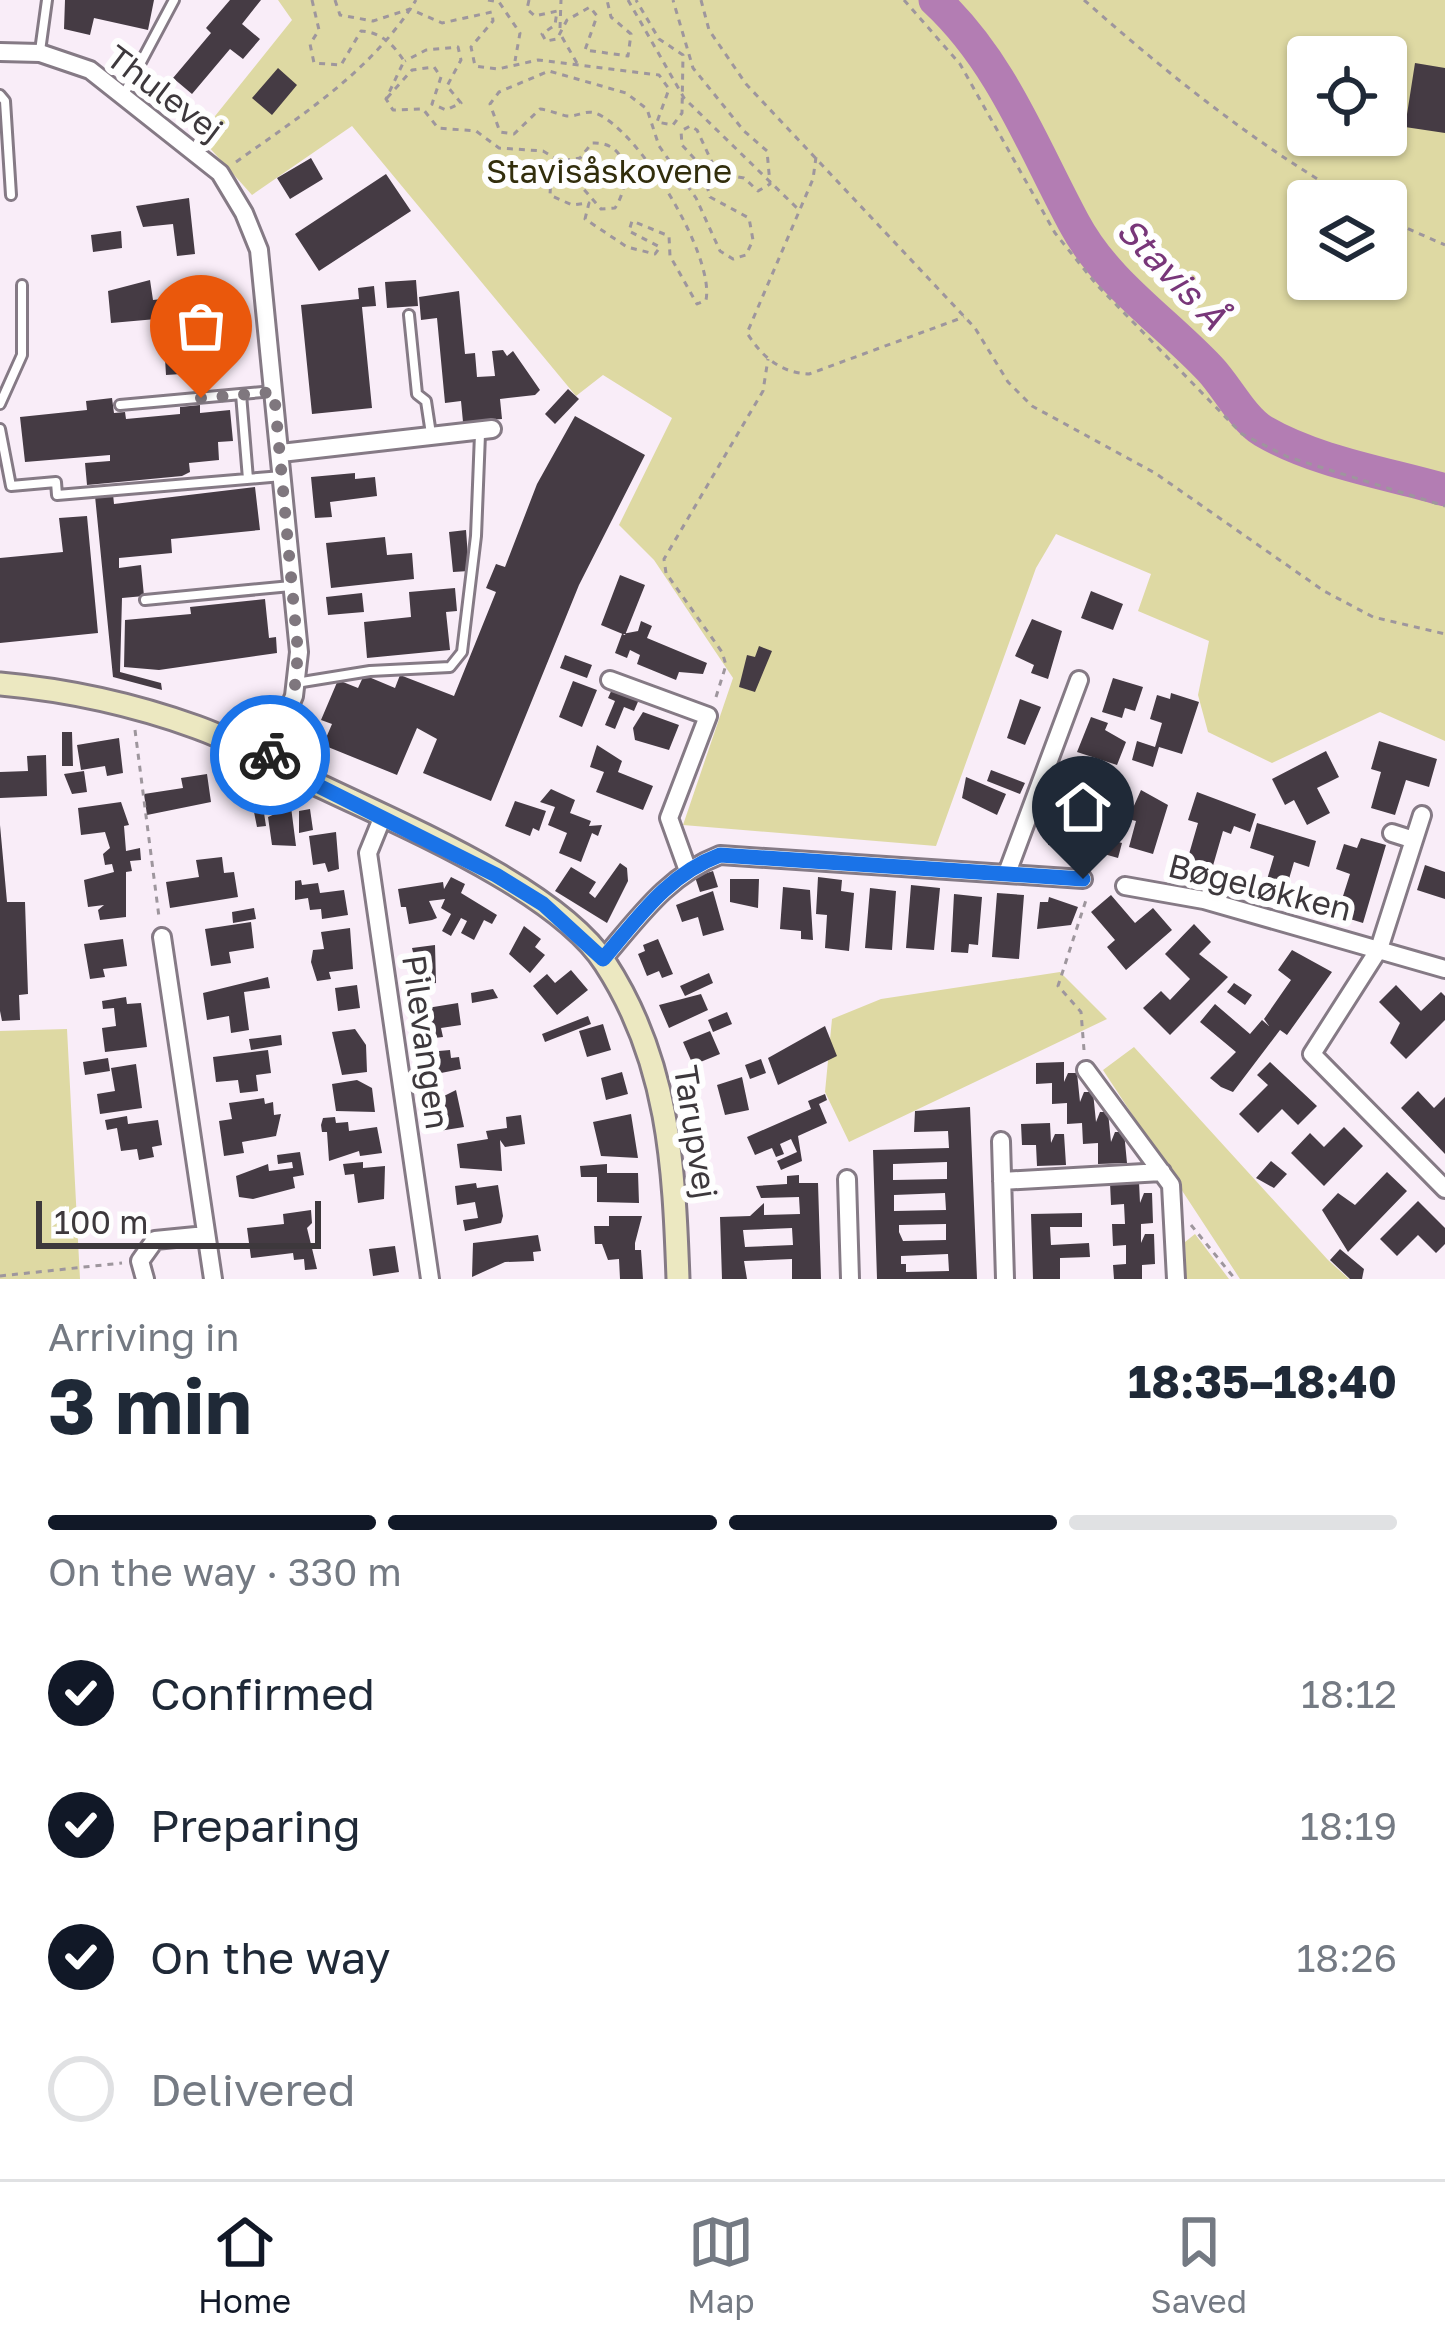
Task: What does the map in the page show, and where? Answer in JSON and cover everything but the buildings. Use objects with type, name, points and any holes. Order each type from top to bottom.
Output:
[{"type":"street","name":"Thulevej","points":[[0,52],[40,52],[90,70],[220,173],[259,250],[298,652],[295,684],[267,760]]},
{"type":"street","points":[[281,453],[486,429]]},
{"type":"street","points":[[610,680],[708,716],[669,818],[687,868]]},
{"type":"street","points":[[1007,873],[1079,680]]},
{"type":"street","name":"Tarupvej","points":[[0,684],[58,689],[200,728],[383,816],[543,904],[603,959],[643,1030],[660,1084],[675,1192],[678,1279]]},
{"type":"street","name":"Bøgeløkken","points":[[1422,815],[1379,949],[1312,1054],[1445,1189]]},
{"type":"street","name":"Pilevangen","points":[[383,816],[368,853],[430,1279]]},
{"type":"street","points":[[1392,833],[1414,840]]},
{"type":"street","points":[[603,959],[687,868],[720,855],[749,853],[1083,879]]},
{"type":"street","name":"Bøgeløkken","points":[[1125,886],[1204,900],[1445,969]]},
{"type":"street","points":[[162,937],[212,1279]]},
{"type":"street","points":[[1085,1070],[1162,1172],[1174,1210],[1176,1279]]},
{"type":"street","points":[[1001,1141],[1005,1279]]},
{"type":"street","points":[[1002,1181],[1162,1172]]},
{"type":"street","points":[[847,1179],[850,1279]]},
{"type":"street","points":[[142,1270],[155,1240],[206,1235]]},
{"type":"lane","points":[[40,52],[47,0]]},
{"type":"lane","points":[[122,96],[174,0]]},
{"type":"lane","points":[[0,95],[5,101],[11,195]]},
{"type":"lane","points":[[0,404],[22,355],[22,285]]},
{"type":"lane","points":[[409,315],[417,394],[426,401],[431,436]]},
{"type":"lane","points":[[120,405],[274,392]]},
{"type":"lane","points":[[241,394],[248,478]]},
{"type":"lane","points":[[0,429],[11,485],[56,482],[58,495],[284,476]]},
{"type":"lane","points":[[295,684],[370,671],[450,667],[462,652],[486,429]]},
{"type":"lane","points":[[145,600],[293,586]]},
{"type":"path","points":[[312,0],[319,30],[310,44],[314,63],[341,65],[361,31],[388,42],[404,61],[414,61],[426,50],[458,47],[461,60],[447,86],[461,103],[446,110],[432,104],[440,77],[434,67],[412,70],[386,99]]},
{"type":"path","points":[[335,0],[340,15],[373,21],[410,9],[442,22],[492,12],[493,21],[476,35],[470,57],[488,70],[514,63],[659,75],[669,89],[657,119],[660,125],[673,125],[684,98],[683,55],[658,39],[636,0]]},
{"type":"path","points":[[220,173],[333,93],[388,42],[416,0]]},
{"type":"path","points":[[488,0],[499,2],[520,33],[514,63]]},
{"type":"path","points":[[529,0],[527,9],[535,16],[554,10],[559,15],[542,34],[545,40],[560,34],[567,20],[590,7],[597,16],[585,50],[628,56],[633,52],[631,34],[610,17],[608,0]]},
{"type":"path","points":[[561,0],[560,34],[578,65]]},
{"type":"path","points":[[628,0],[684,98],[799,210]]},
{"type":"path","points":[[404,61],[390,82],[386,99],[393,110],[423,109],[438,128],[476,131],[509,152],[543,151],[571,163],[592,143],[603,142],[627,170],[625,194],[615,208],[601,209],[567,170],[550,176],[550,196],[572,205],[589,203],[584,218],[627,247],[655,254],[660,247],[629,231],[632,221],[669,236],[670,256],[697,304],[706,300],[705,269],[673,202],[625,131],[597,114],[568,116],[540,109],[514,134],[500,132],[490,104],[499,92],[549,71],[626,93],[646,109],[658,146],[696,198],[716,245],[734,259],[751,248],[749,218],[710,197],[702,167],[682,145],[681,131],[690,126],[697,130],[717,173],[744,178],[758,191],[767,189],[770,179],[764,144],[744,131],[693,68],[673,0]]},
{"type":"path","points":[[701,0],[709,30],[746,84],[965,317],[1008,382],[1032,406],[1155,473],[1324,591],[1373,617],[1445,634]]},
{"type":"path","points":[[904,0],[960,64],[1054,233],[1096,284],[1242,434],[1288,457],[1445,506]]},
{"type":"path","points":[[1084,0],[1174,79],[1282,160],[1317,180]]},
{"type":"path","points":[[816,157],[747,333],[768,359],[791,373],[809,374],[965,317]]},
{"type":"path","points":[[1407,228],[1445,244]]},
{"type":"path","points":[[708,716],[726,665],[666,573],[664,559],[763,391],[768,359]]},
{"type":"path","points":[[132,707],[162,937]]},
{"type":"path","points":[[1083,879],[1090,886],[1058,986],[1081,1012],[1085,1070]]},
{"type":"path","points":[[1174,1210],[1208,1239],[1234,1279]]},
{"type":"path","points":[[0,1276],[58,1276],[78,1266],[142,1270]]},
{"type":"green space","name":"Stavisåskovene","points":[[278,0],[1445,0],[1445,741],[1380,712],[1272,763],[1208,732],[1198,695],[1209,641],[1138,611],[1151,574],[1056,534],[1036,568],[936,846],[683,825],[733,678],[654,560],[619,525],[672,418],[603,375],[576,396],[352,126],[252,195],[199,136],[292,20]]},
{"type":"green space","points":[[1060,972],[1107,1019],[849,1142],[825,1092],[832,1019],[881,999]]},
{"type":"green space","points":[[67,1029],[80,1279],[0,1279],[0,1031]]},
{"type":"green space","points":[[1134,1047],[1349,1279],[1240,1279],[1103,1070]]},
{"type":"green space","points":[[1195,1234],[1229,1279],[1186,1279],[1185,1242]]},
{"type":"waterway","name":"Stavis Å","points":[[935,0],[997,77],[1074,223],[1102,264],[1210,369],[1255,425],[1328,459],[1445,490]]},
{"type":"way so far","points":[[201,398],[274,392],[298,652],[294,696],[270,755]]},
{"type":"route","points":[[270,755],[267,760],[496,875],[543,904],[603,959],[663,888],[687,868],[720,855],[749,853],[1083,879]]}]
